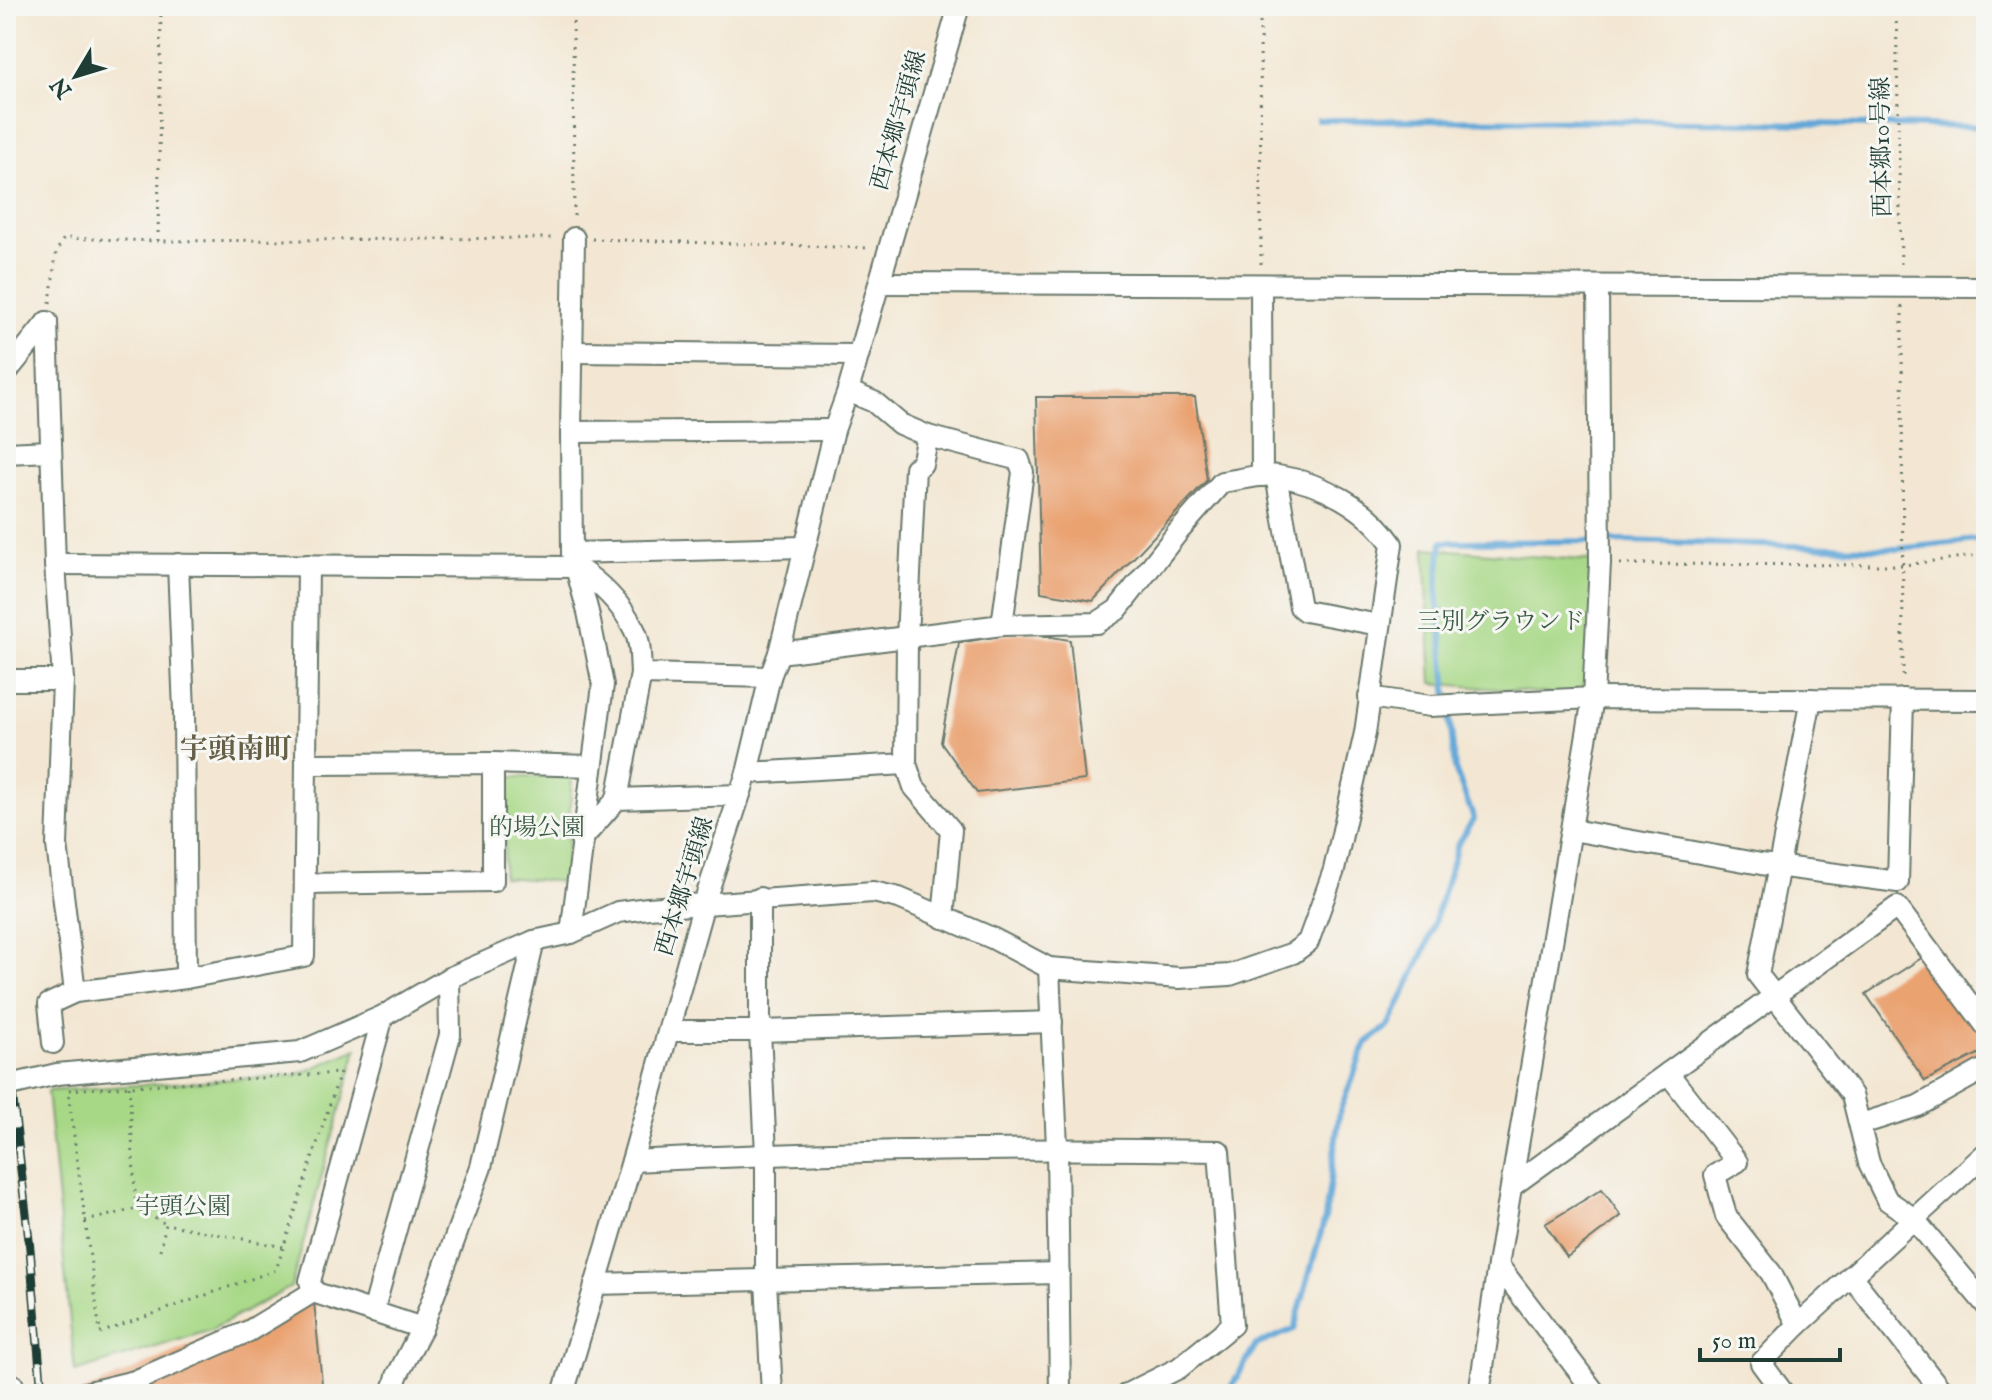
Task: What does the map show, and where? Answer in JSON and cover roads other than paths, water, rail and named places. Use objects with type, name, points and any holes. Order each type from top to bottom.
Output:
[{"type":"street","name":"西本郷宇頭線","points":[[879,283],[959,6]]},
{"type":"street","points":[[571,933],[603,685],[574,560],[571,432],[574,238]]},
{"type":"street","points":[[572,352],[857,355],[879,283],[1986,287]]},
{"type":"street","points":[[1261,286],[1269,476],[1300,607],[1305,611],[1379,625]]},
{"type":"street","points":[[1479,1394],[1593,698],[1600,563],[1598,287]]},
{"type":"street","points":[[6,373],[47,322],[55,564],[63,680],[57,845],[75,992]]},
{"type":"street","name":"西本郷宇頭線","points":[[563,1394],[704,903],[747,773],[834,430],[857,355]]},
{"type":"street","points":[[848,391],[874,402],[900,424],[928,436],[1019,460],[1023,472],[1002,625]]},
{"type":"street","points":[[571,432],[834,430]]},
{"type":"street","points":[[928,436],[922,464],[915,468],[907,638],[906,764],[914,787],[951,830],[943,918]]},
{"type":"street","points":[[6,453],[50,451]]},
{"type":"street","points":[[6,1086],[57,1074],[300,1052],[383,1016],[449,978],[534,941],[571,933],[618,912],[704,903],[873,892],[899,898],[1020,951],[1049,968],[1179,978],[1230,975],[1293,953],[1308,942],[1334,870],[1365,733],[1392,544],[1380,527],[1359,510],[1322,488],[1269,476],[1222,482],[1117,610],[1097,623],[1002,625],[779,653]]},
{"type":"street","points":[[55,564],[308,565],[574,560],[805,547]]},
{"type":"street","points":[[574,560],[600,583],[634,627],[641,674],[617,799],[581,840]]},
{"type":"street","points":[[178,564],[184,711],[186,978]]},
{"type":"street","points":[[53,1043],[49,1004],[75,992],[186,978],[304,956],[308,565]]},
{"type":"street","points":[[641,674],[770,677]]},
{"type":"street","points":[[6,680],[63,680]]},
{"type":"street","points":[[1369,697],[1430,706],[1593,698],[1986,700]]},
{"type":"street","points":[[1811,699],[1758,975],[1852,1095],[1869,1163],[1887,1200],[1913,1218],[1986,1305]]},
{"type":"street","points":[[1903,699],[1897,907],[1979,1002],[1986,1026]]},
{"type":"street","points":[[305,884],[493,881],[493,763]]},
{"type":"street","points":[[307,764],[591,766]]},
{"type":"street","points":[[747,773],[906,764]]},
{"type":"street","points":[[617,799],[739,795]]},
{"type":"street","points":[[1572,830],[1777,867],[1898,882]]},
{"type":"street","points":[[760,898],[766,1281],[772,1394]]},
{"type":"street","points":[[1512,1186],[1897,907]]},
{"type":"street","points":[[392,1394],[397,1376],[422,1328],[481,1167],[534,941]]},
{"type":"street","points":[[1049,968],[1057,1147],[1060,1394]]},
{"type":"street","points":[[373,1312],[450,1035],[449,978]]},
{"type":"street","points":[[313,1292],[310,1281],[383,1016]]},
{"type":"street","points":[[669,1031],[1052,1022]]},
{"type":"street","points":[[1861,1124],[1918,1106],[1986,1068]]},
{"type":"street","points":[[1668,1073],[1737,1162],[1715,1175],[1726,1216],[1771,1273],[1798,1325]]},
{"type":"street","points":[[632,1161],[766,1154],[1057,1147],[1219,1151],[1232,1325],[1179,1368],[1127,1394]]},
{"type":"street","points":[[1784,1394],[1761,1363],[1798,1325],[1986,1153]]},
{"type":"street","points":[[1498,1265],[1596,1394]]},
{"type":"street","points":[[595,1284],[1059,1273]]},
{"type":"street","points":[[1851,1276],[1944,1394]]},
{"type":"street","points":[[81,1394],[135,1381],[249,1331],[313,1292],[422,1328]]},
{"type":"street","points":[[6,1385],[13,1385],[14,1394]]},
{"type":"waterway","points":[[1318,120],[1986,127]]},
{"type":"waterway","points":[[1227,1394],[1256,1345],[1294,1329],[1325,1218],[1340,1110],[1366,1043],[1389,1026],[1428,943],[1458,843],[1474,819],[1455,769],[1437,589],[1442,542],[1625,541],[1897,549],[1986,539]]},
{"type":"railway","points":[[6,1039],[30,1249],[42,1394]]},
{"type":"district","name":"宇頭南町","points":[[236,748]]},
{"type":"park label","name":"三別グラウンド","points":[[1501,621]]},
{"type":"park label","name":"的場公園","points":[[537,827]]},
{"type":"park label","name":"宇頭公園","points":[[183,1206]]}]
